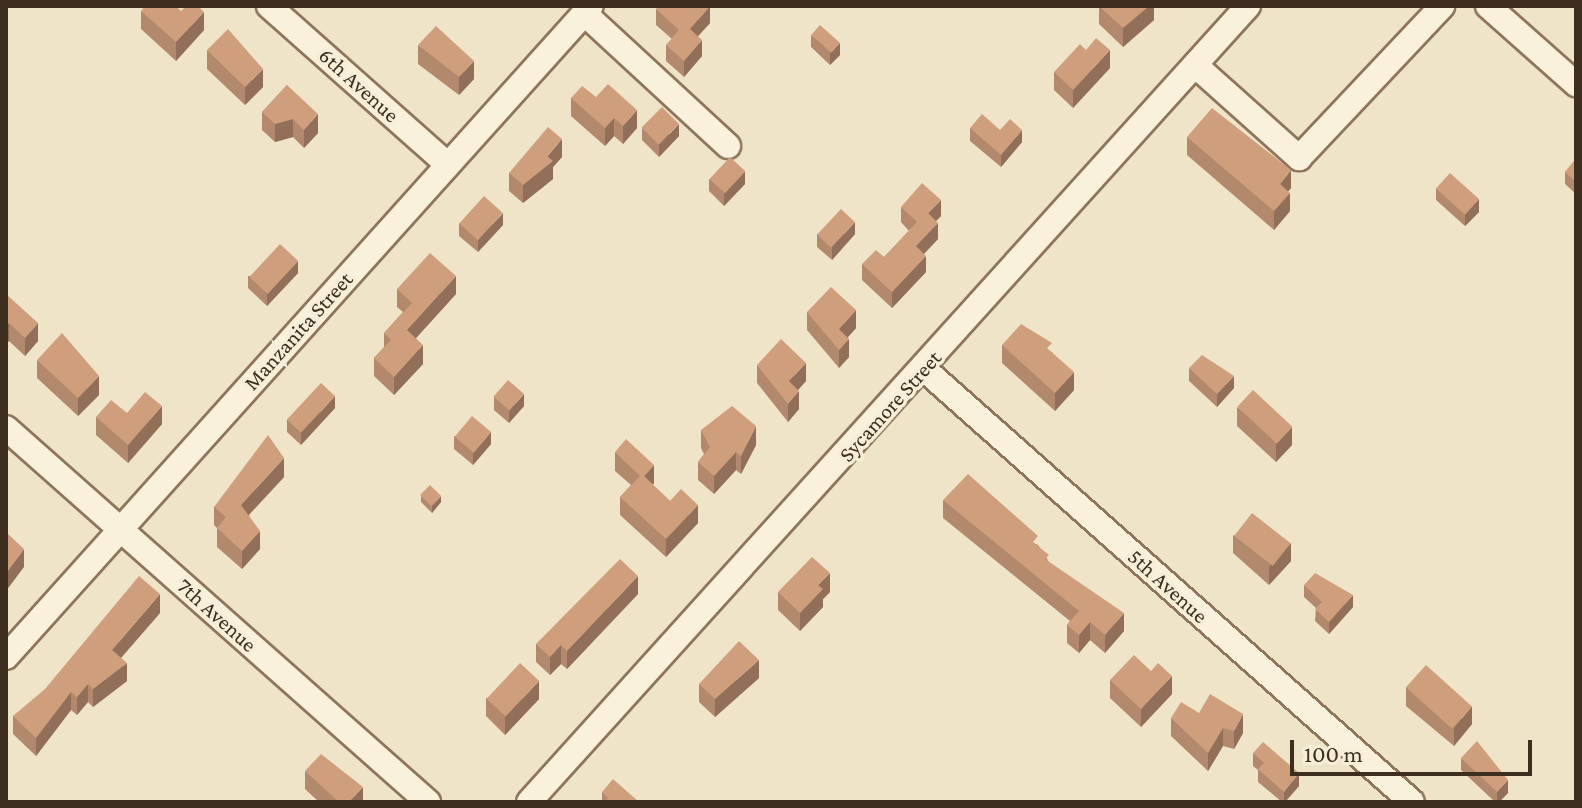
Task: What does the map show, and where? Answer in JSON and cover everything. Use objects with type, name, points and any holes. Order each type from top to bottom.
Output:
[{"type":"street","name":"6th Avenue","points":[[269,6],[448,165]]},
{"type":"street","name":"Sycamore Street","points":[[529,802],[924,369],[1248,6]]},
{"type":"street","points":[[1195,65],[1299,158],[1442,6]]},
{"type":"street","points":[[1488,6],[1576,84]]},
{"type":"street","name":"Manzanita Street","points":[[6,657],[588,10]]},
{"type":"street","points":[[588,10],[728,146]]},
{"type":"street","name":"5th Avenue","points":[[924,369],[1412,802]]},
{"type":"street","name":"7th Avenue","points":[[6,428],[428,802]]},
{"type":"building","points":[[145,6],[176,6],[181,11],[186,6],[198,6],[204,12],[176,42],[141,11]]},
{"type":"building","points":[[658,6],[710,6],[690,29],[702,40],[684,61],[666,45],[679,30],[656,9]]},
{"type":"building","points":[[1099,6],[1149,6],[1123,28]]},
{"type":"building","points":[[820,25],[840,43],[831,53],[811,35]]},
{"type":"building","points":[[436,26],[474,61],[459,77],[418,45]]},
{"type":"building","points":[[228,29],[263,69],[245,87],[207,50]]},
{"type":"building","points":[[1096,38],[1110,50],[1073,90],[1054,72],[1080,44],[1086,50]]},
{"type":"building","points":[[608,84],[637,110],[623,126],[614,118],[605,128],[571,98],[582,86],[596,97]]},
{"type":"building","points":[[287,85],[318,114],[304,130],[293,119],[275,124],[262,112]]},
{"type":"building","points":[[662,107],[679,124],[658,144],[641,128]]},
{"type":"building","points":[[1212,108],[1291,170],[1280,184],[1290,193],[1274,211],[1187,137]]},
{"type":"building","points":[[982,114],[1000,130],[1010,119],[1022,130],[1001,155],[970,128]]},
{"type":"building","points":[[548,127],[562,139],[547,156],[553,161],[523,185],[509,173]]},
{"type":"building","points":[[730,157],[745,171],[725,193],[710,179]]},
{"type":"building","points":[[1576,159],[1576,182],[1565,172]]},
{"type":"building","points":[[1450,173],[1479,199],[1465,215],[1436,189]]},
{"type":"building","points":[[922,183],[941,200],[928,213],[938,223],[916,246],[926,256],[892,292],[862,264],[876,250],[884,257],[917,222],[901,207]]},
{"type":"building","points":[[484,196],[503,213],[478,240],[459,223]]},
{"type":"building","points":[[841,209],[855,222],[831,248],[817,235]]},
{"type":"building","points":[[280,244],[298,261],[268,294],[249,277]]},
{"type":"building","points":[[430,253],[456,276],[407,330],[423,345],[394,377],[374,358],[391,340],[384,333],[412,303],[397,289]]},
{"type":"building","points":[[831,287],[856,310],[839,329],[849,339],[839,350],[807,312]]},
{"type":"building","points":[[6,294],[38,323],[25,338],[9,323],[6,326]]},
{"type":"building","points":[[1021,324],[1052,343],[1047,348],[1074,372],[1055,393],[1002,345]]},
{"type":"building","points":[[62,333],[99,376],[78,398],[37,360]]},
{"type":"building","points":[[781,339],[806,363],[789,381],[799,391],[788,404],[757,365]]},
{"type":"building","points":[[1202,355],[1234,376],[1217,394],[1189,368]]},
{"type":"building","points":[[508,380],[524,394],[509,410],[494,397]]},
{"type":"building","points":[[321,383],[335,396],[301,433],[287,420]]},
{"type":"building","points":[[1253,390],[1292,427],[1277,444],[1237,407]]},
{"type":"building","points":[[145,392],[162,406],[128,445],[96,417],[111,400],[127,413]]},
{"type":"building","points":[[732,406],[756,426],[741,456],[736,452],[714,476],[698,462],[710,447],[701,430]]},
{"type":"building","points":[[472,416],[491,432],[474,453],[455,437]]},
{"type":"building","points":[[268,435],[284,458],[241,505],[260,531],[242,551],[217,528],[226,517],[214,507]]},
{"type":"building","points":[[626,439],[654,465],[644,476],[670,501],[681,489],[698,505],[666,539],[620,497],[640,476],[615,452]]},
{"type":"building","points":[[968,474],[1038,536],[1033,542],[1049,555],[1045,559],[1124,613],[1105,635],[1090,622],[1079,635],[1067,625],[1079,611],[943,500]]},
{"type":"building","points":[[430,485],[441,496],[431,506],[420,495]]},
{"type":"building","points":[[1252,513],[1291,543],[1273,566],[1234,536]]},
{"type":"building","points":[[6,532],[24,549],[6,573]]},
{"type":"building","points":[[812,557],[830,573],[818,585],[823,589],[800,613],[778,592]]},
{"type":"building","points":[[620,559],[638,576],[567,651],[561,645],[550,657],[536,644]]},
{"type":"building","points":[[1315,573],[1353,595],[1329,622],[1315,609],[1322,602],[1304,585]]},
{"type":"building","points":[[139,576],[160,594],[112,650],[127,663],[93,689],[88,684],[77,697],[71,692],[36,738],[13,716],[45,689]]},
{"type":"building","points":[[739,641],[759,660],[715,699],[699,684]]},
{"type":"building","points":[[1134,655],[1151,671],[1158,663],[1172,676],[1141,709],[1110,680]]},
{"type":"building","points":[[520,663],[539,681],[506,717],[487,699]]},
{"type":"building","points":[[1426,665],[1472,706],[1452,729],[1406,687]]},
{"type":"building","points":[[1210,694],[1243,714],[1234,731],[1223,728],[1208,753],[1171,718],[1181,702],[1199,713]]},
{"type":"building","points":[[1477,741],[1508,780],[1497,792],[1461,758]]},
{"type":"building","points":[[1263,742],[1299,773],[1284,792],[1258,769],[1264,763],[1253,753]]},
{"type":"building","points":[[321,754],[363,787],[349,802],[339,802],[305,771]]},
{"type":"building","points":[[613,779],[639,802],[605,802],[608,798],[602,792]]}]
